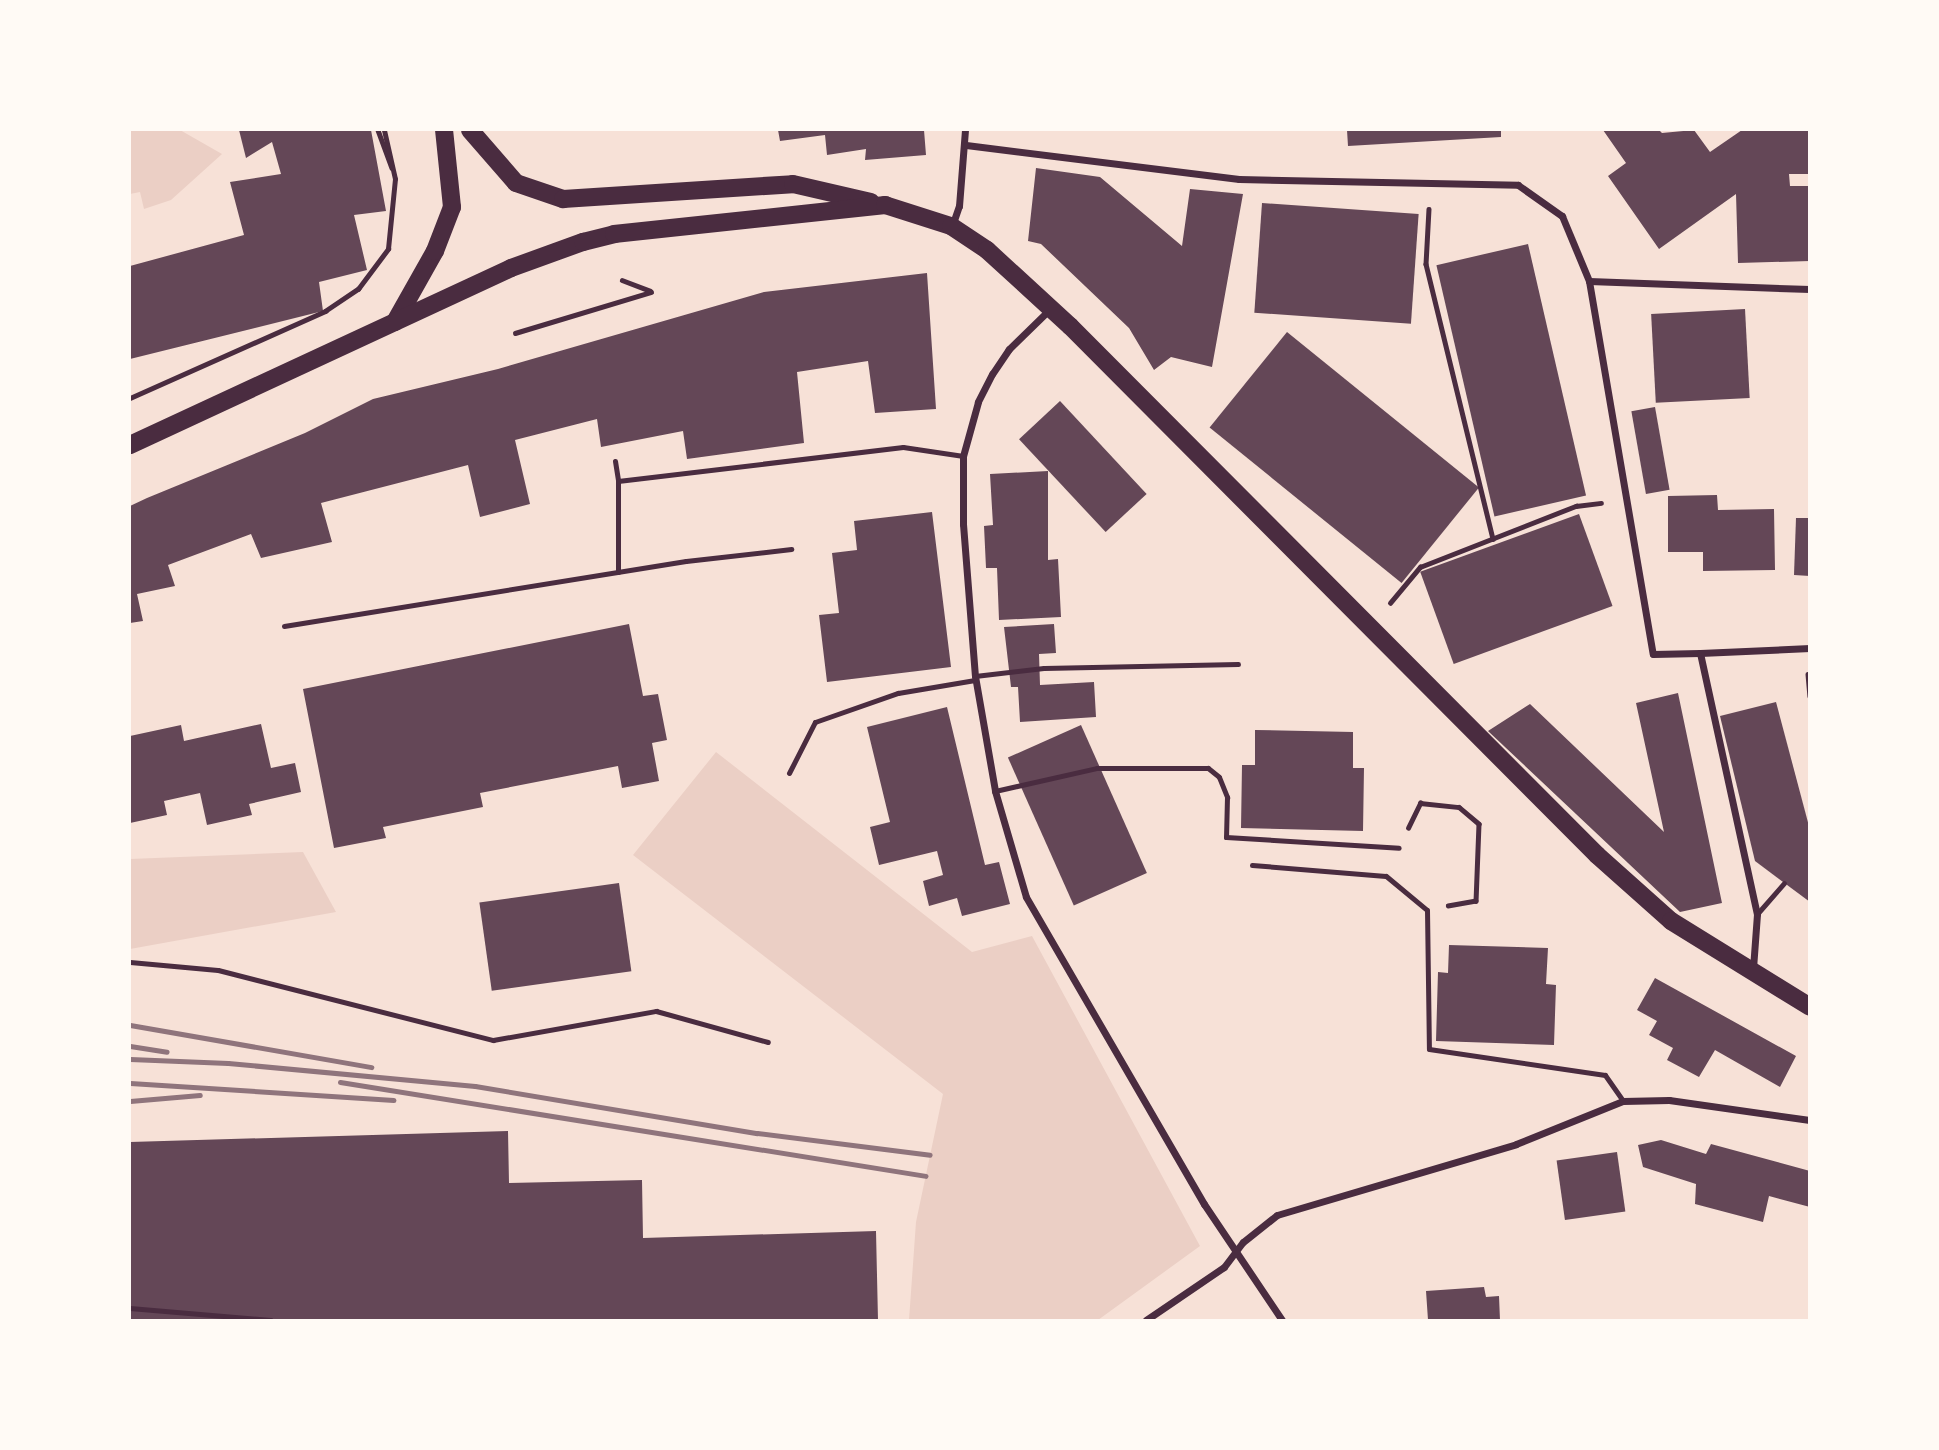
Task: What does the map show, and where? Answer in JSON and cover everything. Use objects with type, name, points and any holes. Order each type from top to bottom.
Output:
[{"type":"main road","points":[[395,322],[435,251],[452,207],[444,130]]},
{"type":"main road","points":[[470,130],[516,183],[563,199],[793,184],[885,205],[951,226],[987,250],[1051,308],[1597,855],[1671,921],[1752,975],[1810,1007]]},
{"type":"main road","points":[[130,444],[511,268],[614,234],[885,205]]},
{"type":"street","points":[[951,226],[959,206],[966,145],[965,130]]},
{"type":"street","points":[[966,145],[1239,179],[1518,185],[1562,216],[1590,281],[1653,654],[1810,648]]},
{"type":"street","points":[[1590,281],[1810,289]]},
{"type":"street","points":[[1051,308],[1010,349],[992,374],[978,402],[963,456],[963,524],[975,678],[995,790],[1026,897],[1234,1255],[1282,1321]]},
{"type":"street","points":[[1700,653],[1757,914],[1752,975]]},
{"type":"street","points":[[1146,1321],[1224,1267],[1277,1214],[1516,1144],[1623,1101],[1669,1100],[1810,1120]]},
{"type":"lane","points":[[618,481],[903,447],[963,456]]},
{"type":"lane","points":[[615,461],[618,481],[618,572]]},
{"type":"lane","points":[[284,626],[618,572],[791,550]]},
{"type":"lane","points":[[789,773],[815,722],[898,693],[1044,668],[1238,664]]},
{"type":"lane","points":[[995,790],[1097,768],[1208,768],[1219,777],[1227,797],[1226,837],[1399,848]]},
{"type":"lane","points":[[1252,865],[1385,876],[1427,910],[1429,1049],[1605,1075],[1623,1101]]},
{"type":"lane","points":[[1757,914],[1784,883]]},
{"type":"lane","points":[[130,962],[218,970],[493,1040],[656,1011],[768,1042]]},
{"type":"path","points":[[378,130],[394,171]]},
{"type":"path","points":[[130,398],[324,311],[358,289],[388,249],[394,171],[384,130]]},
{"type":"path","points":[[1430,183],[1426,264],[1493,539]]},
{"type":"path","points":[[515,332],[651,292],[622,280]]},
{"type":"path","points":[[1386,608],[1420,567],[1576,506],[1627,500]]},
{"type":"path","points":[[1420,803],[1458,807],[1479,824],[1476,901],[1427,910]]},
{"type":"path","points":[[130,1308],[270,1321]]},
{"type":"shaded area","points":[[130,130],[180,130],[222,154],[171,200],[144,209],[140,192],[130,194]]},
{"type":"shaded area","points":[[716,752],[972,952],[1032,936],[1200,1246],[1098,1320],[909,1320],[916,1222],[943,1094],[633,855]]},
{"type":"shaded area","points":[[303,852],[336,912],[130,949],[130,859]]},
{"type":"building","points":[[239,130],[371,130],[386,211],[354,215],[367,270],[319,282],[323,311],[130,359],[130,266],[244,235],[230,182],[281,174],[272,142],[246,158]]},
{"type":"building","points":[[778,130],[924,130],[926,155],[865,160],[866,149],[827,155],[825,135],[780,141]]},
{"type":"building","points":[[1347,130],[1501,130],[1501,137],[1348,146]]},
{"type":"building","points":[[1603,130],[1659,130],[1662,133],[1694,130],[1710,152],[1742,130],[1810,130],[1810,174],[1789,174],[1790,186],[1810,186],[1810,261],[1738,263],[1736,194],[1659,249],[1608,176],[1626,163]]},
{"type":"building","points":[[1036,168],[1100,177],[1182,246],[1190,189],[1243,194],[1212,367],[1171,357],[1154,370],[1129,328],[1041,244],[1028,241]]},
{"type":"building","points":[[1262,203],[1419,214],[1411,324],[1254,313]]},
{"type":"building","points":[[1528,244],[1586,495],[1494,517],[1436,265]]},
{"type":"building","points":[[927,273],[936,409],[875,413],[868,361],[797,372],[804,443],[687,459],[683,431],[601,447],[597,419],[515,440],[530,504],[480,517],[468,465],[321,503],[332,542],[261,558],[251,534],[168,565],[175,586],[137,594],[143,621],[130,623],[130,506],[147,498],[305,433],[373,399],[498,369],[764,292]]},
{"type":"building","points":[[1745,309],[1750,398],[1656,403],[1651,314]]},
{"type":"building","points":[[1287,332],[1479,487],[1402,583],[1210,428]]},
{"type":"building","points":[[1060,401],[1147,494],[1106,532],[1019,439]]},
{"type":"building","points":[[1655,407],[1670,490],[1646,494],[1631,411]]},
{"type":"building","points":[[1048,471],[1048,560],[1058,559],[1061,617],[999,620],[997,568],[986,568],[984,526],[993,525],[990,474]]},
{"type":"building","points":[[1717,495],[1718,510],[1774,509],[1775,570],[1703,571],[1703,552],[1668,552],[1668,496]]},
{"type":"building","points":[[932,512],[951,667],[827,682],[819,615],[839,613],[832,553],[857,550],[854,521]]},
{"type":"building","points":[[1579,514],[1613,606],[1454,664],[1420,572]]},
{"type":"building","points":[[1796,518],[1810,518],[1810,576],[1794,575]]},
{"type":"building","points":[[629,624],[643,696],[658,694],[667,740],[652,743],[659,781],[622,788],[618,766],[480,793],[483,807],[383,827],[386,838],[334,848],[303,689]]},
{"type":"building","points":[[1054,624],[1056,653],[1039,654],[1040,685],[1094,682],[1096,717],[1020,722],[1018,687],[1011,687],[1004,627]]},
{"type":"building","points":[[1678,693],[1722,903],[1680,912],[1488,731],[1530,704],[1664,832],[1636,703]]},
{"type":"building","points":[[1776,702],[1810,830],[1810,902],[1755,861],[1720,716]]},
{"type":"building","points":[[947,707],[985,865],[999,862],[1010,904],[962,916],[957,898],[929,906],[923,881],[943,875],[937,851],[879,865],[870,827],[890,822],[867,727]]},
{"type":"building","points":[[261,724],[271,768],[295,763],[301,792],[249,804],[252,815],[207,825],[200,793],[164,801],[167,815],[130,823],[130,736],[181,725],[184,741]]},
{"type":"building","points":[[1081,725],[1147,873],[1074,906],[1008,758]]},
{"type":"building","points":[[1255,730],[1353,732],[1353,768],[1364,768],[1363,831],[1241,828],[1242,765],[1255,765]]},
{"type":"building","points":[[619,883],[631,971],[492,991],[479,903]]},
{"type":"building","points":[[1449,945],[1548,948],[1546,984],[1556,985],[1554,1045],[1436,1041],[1438,972],[1448,973]]},
{"type":"building","points":[[1655,978],[1796,1056],[1780,1087],[1715,1050],[1699,1077],[1667,1060],[1673,1048],[1649,1035],[1657,1021],[1637,1010]]},
{"type":"building","points":[[508,1131],[509,1183],[642,1180],[643,1238],[876,1231],[878,1320],[130,1320],[130,1142]]},
{"type":"building","points":[[1661,1140],[1706,1154],[1711,1144],[1810,1171],[1810,1207],[1769,1196],[1763,1222],[1695,1204],[1696,1184],[1643,1167],[1638,1145]]},
{"type":"building","points":[[1617,1152],[1625,1211],[1565,1220],[1557,1160]]},
{"type":"building","points":[[1484,1287],[1486,1297],[1499,1296],[1500,1320],[1428,1320],[1426,1291]]},
{"type":"railway","points":[[130,1025],[371,1067]]},
{"type":"railway","points":[[130,1046],[167,1052]]},
{"type":"railway","points":[[130,1059],[228,1063],[475,1086],[757,1133],[930,1155]]},
{"type":"railway","points":[[340,1082],[926,1176]]},
{"type":"railway","points":[[130,1083],[393,1100]]},
{"type":"railway","points":[[130,1101],[200,1095]]}]
